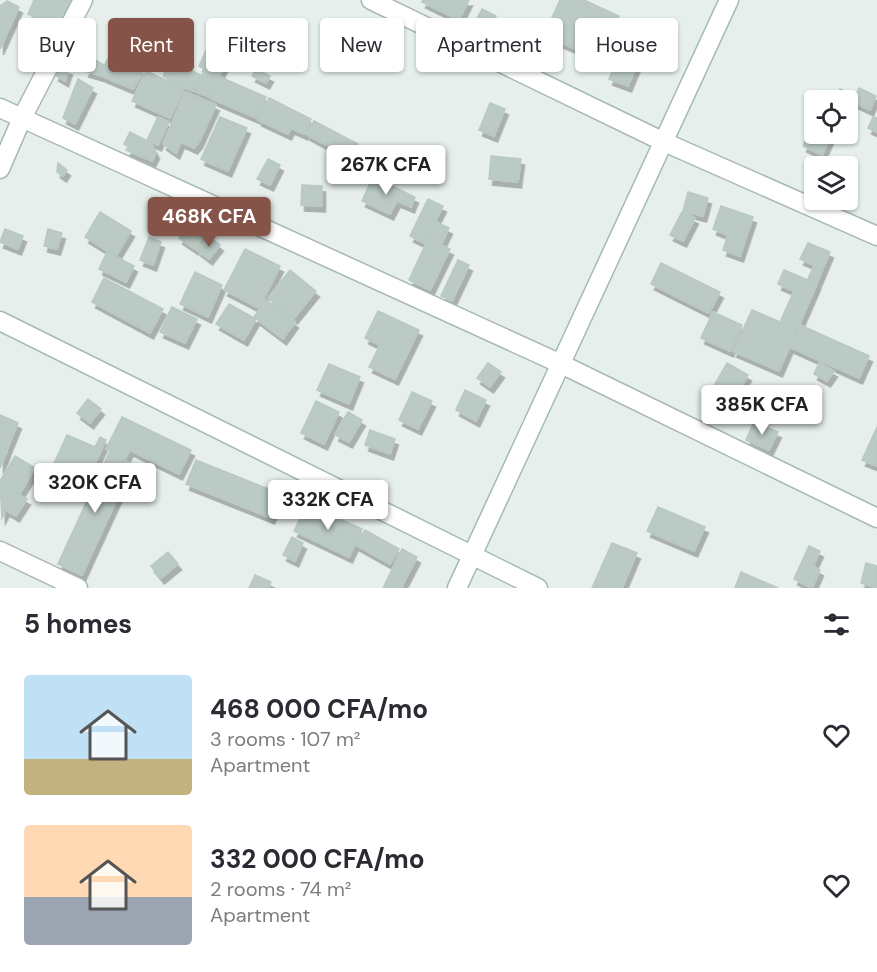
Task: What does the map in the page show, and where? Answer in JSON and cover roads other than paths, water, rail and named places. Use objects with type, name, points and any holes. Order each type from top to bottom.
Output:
[{"type":"street","points":[[0,169],[22,118],[83,0]]},
{"type":"street","points":[[371,0],[664,142],[877,236]]},
{"type":"street","points":[[457,588],[729,0]]},
{"type":"street","points":[[0,108],[561,364],[877,518]]},
{"type":"street","points":[[0,321],[538,588]]},
{"type":"street","points":[[0,551],[78,588]]}]
